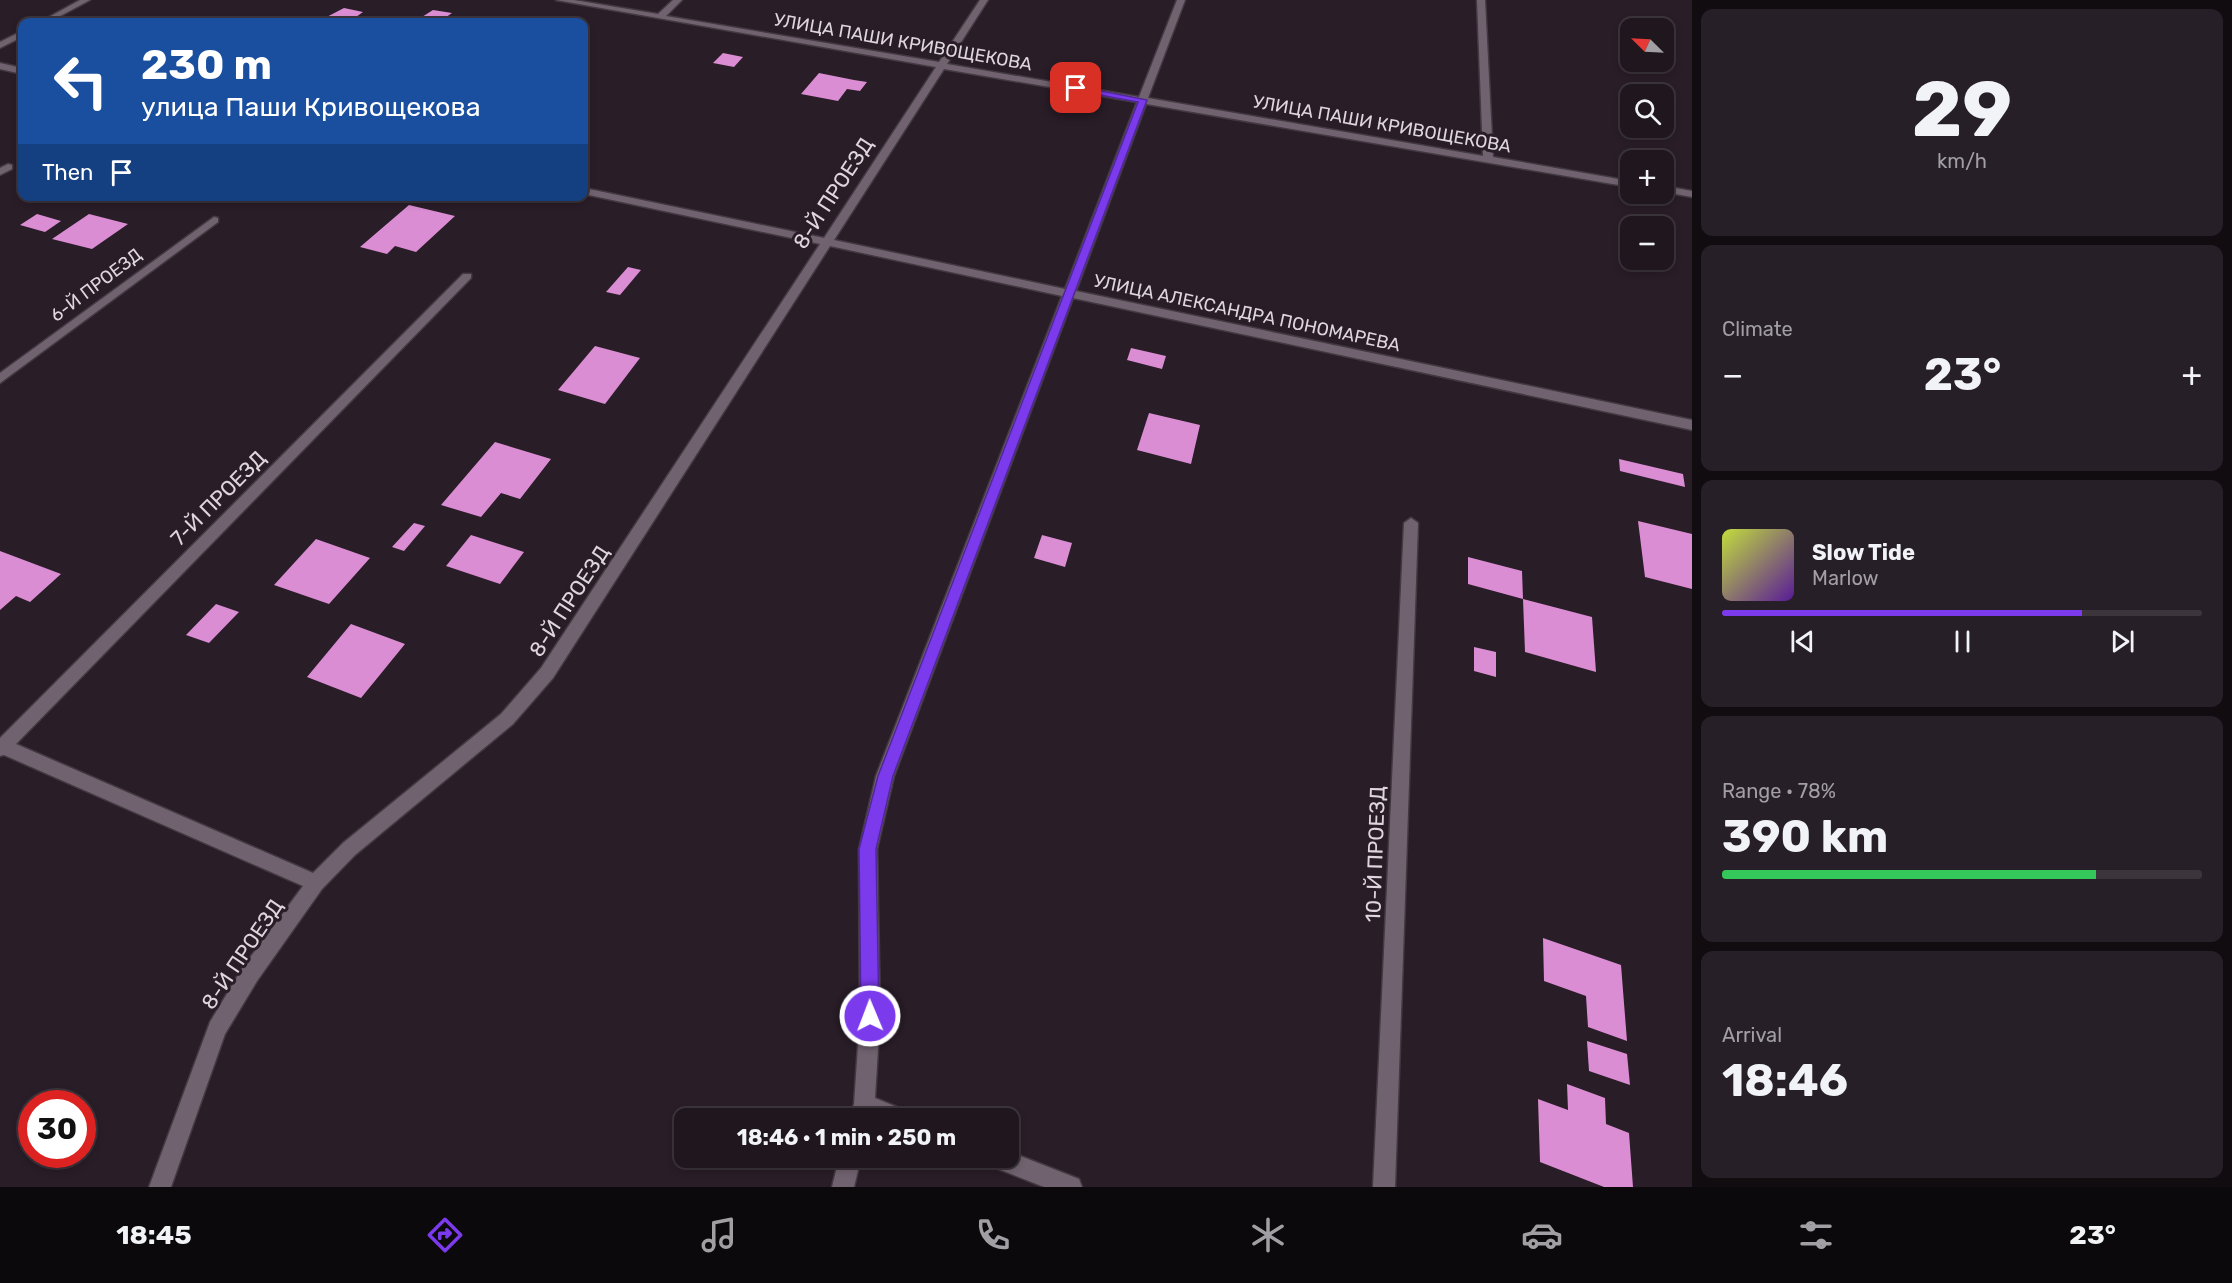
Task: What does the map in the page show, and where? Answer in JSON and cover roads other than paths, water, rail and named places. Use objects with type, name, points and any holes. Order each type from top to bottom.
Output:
[{"type":"street","points":[[52,18],[86,0]]},
{"type":"street","name":"УЛИЦА ПАШИ КРИВОЩЕКОВА","points":[[560,0],[1620,182]]},
{"type":"street","points":[[660,17],[678,0]]},
{"type":"street","name":"8-Й ПРОЕЗД","points":[[160,1187],[217,1029],[250,974],[315,883],[349,849],[507,719],[547,673],[984,0]]},
{"type":"street","points":[[862,1108],[870,1016],[868,849],[885,776],[1181,0]]},
{"type":"street","points":[[1481,0],[1488,159]]},
{"type":"street","points":[[0,45],[18,36]]},
{"type":"street","points":[[0,66],[18,70]]},
{"type":"street","points":[[1674,191],[1692,194]]},
{"type":"street","name":"УЛИЦА АЛЕКСАНДРА ПОНОМАРЕВА","points":[[588,192],[1692,425]]},
{"type":"street","name":"6-Й ПРОЕЗД","points":[[0,380],[214,220]]},
{"type":"street","name":"7-Й ПРОЕЗД","points":[[1,747],[466,276]]},
{"type":"street","name":"10-Й ПРОЕЗД","points":[[1384,1187],[1411,523]]},
{"type":"street","points":[[1,747],[315,883]]},
{"type":"street","points":[[1019,1166],[1071,1187]]},
{"type":"street","points":[[843,1187],[848,1168]]}]
